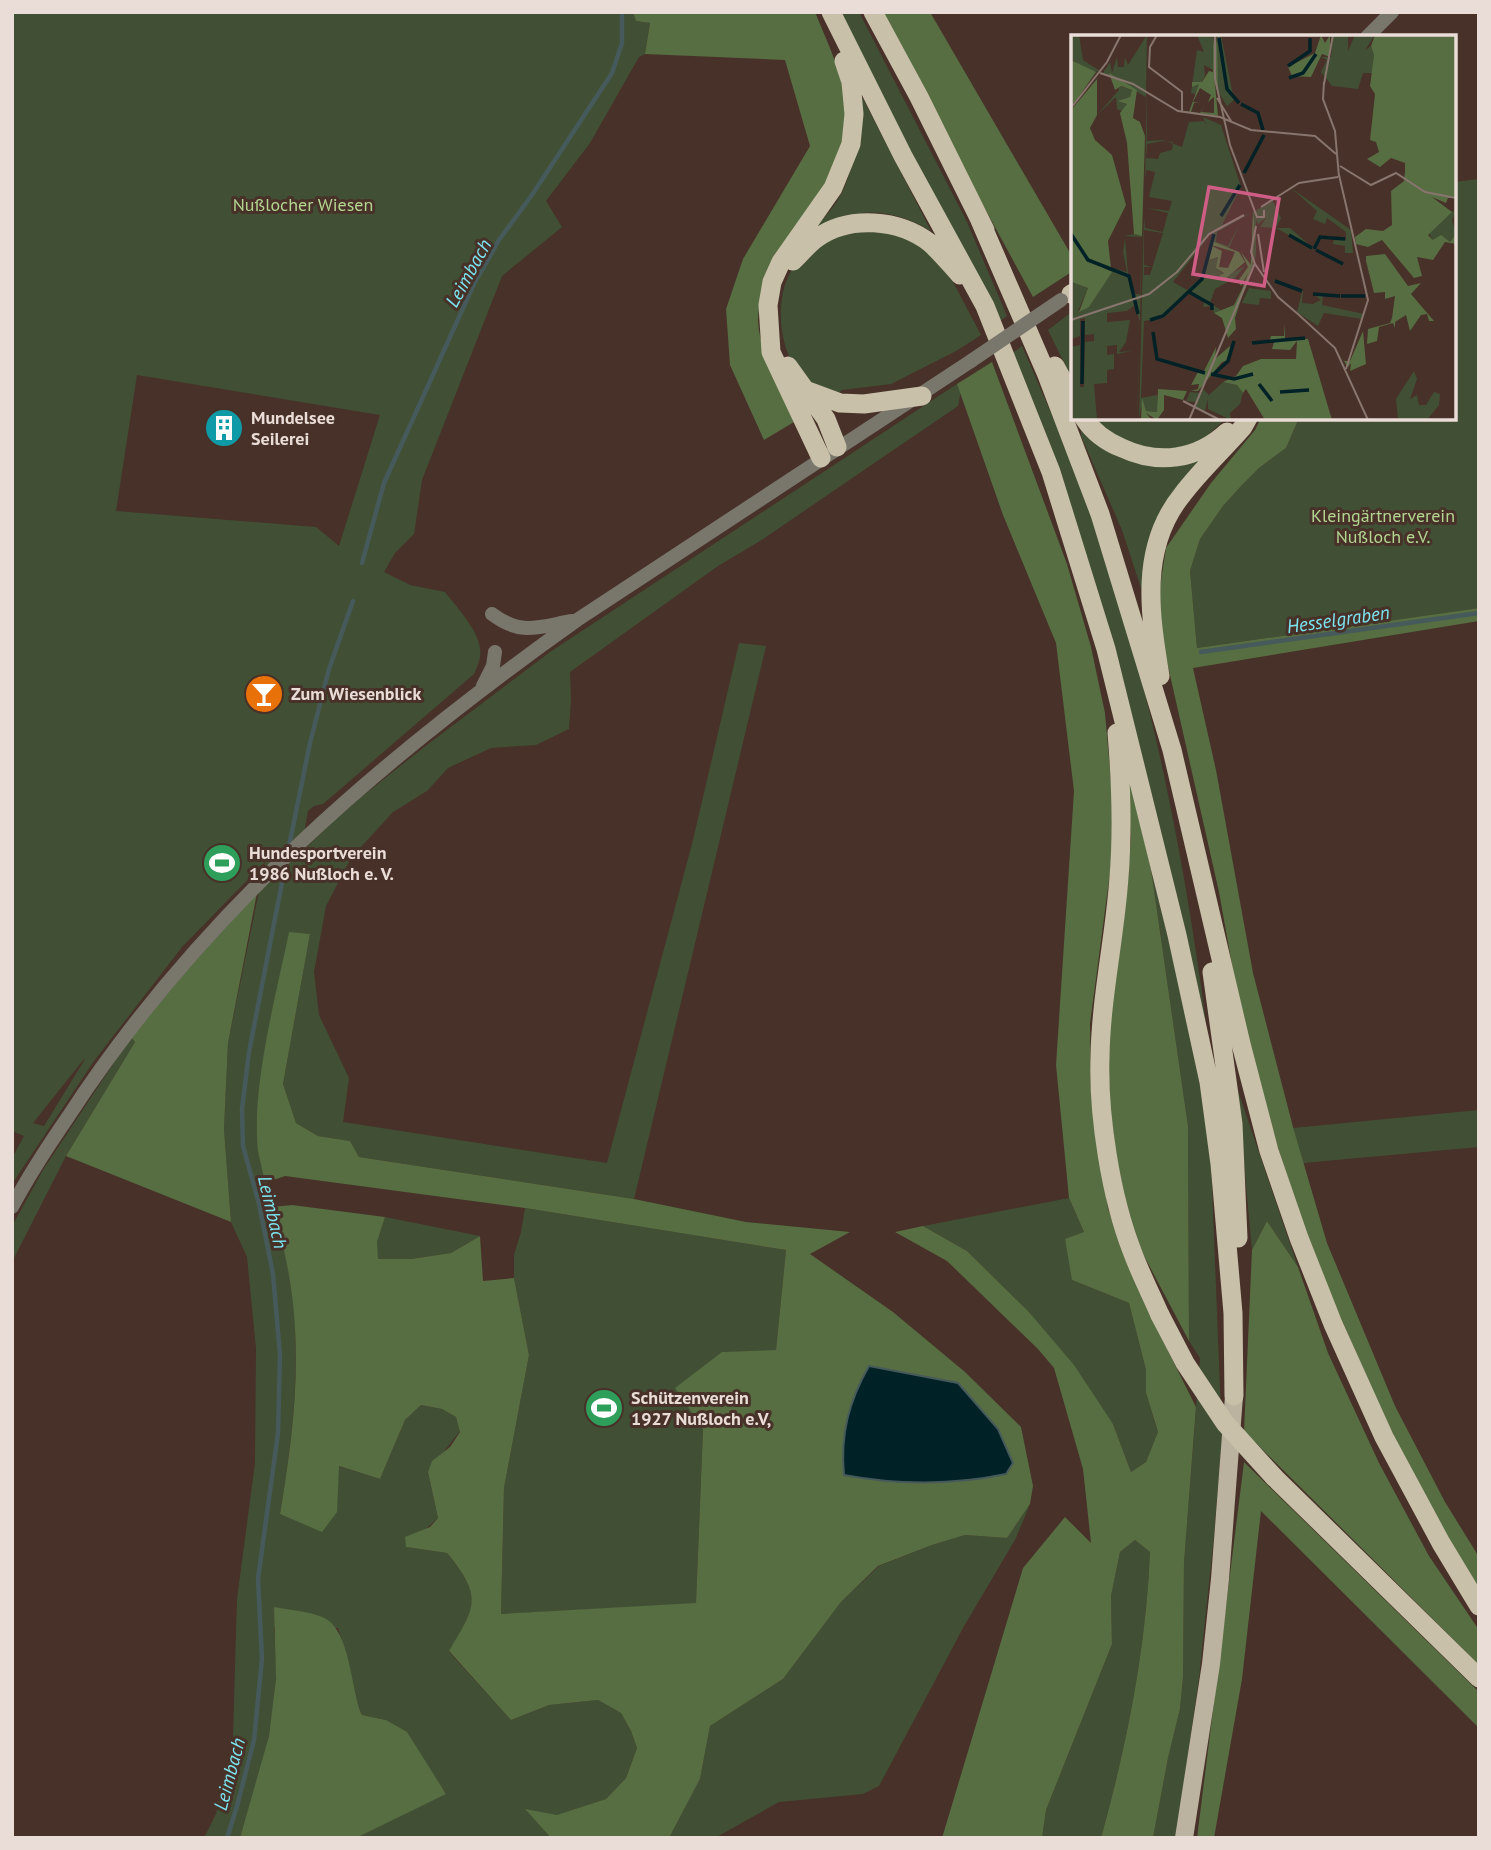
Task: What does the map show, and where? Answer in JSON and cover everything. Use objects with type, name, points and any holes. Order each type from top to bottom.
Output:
[{"type":"highway","points":[[831,12],[903,156],[985,306],[1051,472],[1106,649],[1180,947],[1209,1082],[1220,1164],[1232,1300],[1234,1396]]},
{"type":"highway","points":[[873,12],[1071,395]]},
{"type":"highway","points":[[829,452],[771,352],[768,305],[772,282],[781,262],[833,188],[851,144],[854,114],[851,82],[840,48],[840,32]]},
{"type":"highway","points":[[978,218],[1047,375],[1100,514],[1172,750],[1251,1084],[1269,1151],[1299,1238],[1332,1324],[1384,1437],[1441,1543],[1479,1606]]},
{"type":"highway","points":[[829,452],[827,419],[791,373],[780,347],[776,325],[783,277],[794,261],[816,239],[837,228],[865,223],[888,224],[914,233],[929,242],[945,258],[985,306]]},
{"type":"highway","points":[[804,390],[840,403],[864,404],[922,396]]},
{"type":"highway","points":[[1085,420],[1110,443],[1138,456],[1158,459],[1191,455],[1225,435],[1237,420]]},
{"type":"highway","points":[[1172,750],[1150,614],[1150,591],[1157,544],[1180,497],[1247,420]]},
{"type":"highway","points":[[1106,649],[1106,677],[1116,724],[1122,786],[1122,820],[1119,879],[1105,976],[1100,1059],[1102,1109],[1113,1183],[1132,1251],[1185,1363],[1226,1423],[1274,1477],[1479,1678]]},
{"type":"highway","points":[[1189,818],[1233,1124],[1239,1312],[1234,1396]]},
{"type":"main road","points":[[1184,1838],[1220,1579],[1234,1396]]},
{"type":"street","points":[[1369,35],[1392,12]]},
{"type":"street","points":[[12,1207],[103,1062],[168,980],[274,866],[326,817],[412,744],[577,620],[829,452],[922,396],[1069,295]]},
{"type":"street","points":[[492,614],[506,625],[526,629],[577,620]]},
{"type":"street","points":[[481,690],[495,652]]},
{"type":"green space","name":"Nußlocher Wiesen","points":[[12,12],[633,12],[636,21],[650,23],[645,54],[639,57],[590,143],[546,201],[562,227],[502,276],[422,480],[414,534],[395,553],[384,572],[410,585],[445,592],[478,640],[480,657],[474,674],[323,804],[308,811],[300,854],[365,794],[550,652],[957,384],[961,391],[958,406],[760,541],[718,566],[570,672],[569,729],[536,745],[491,748],[448,768],[427,791],[393,812],[351,858],[326,906],[314,972],[319,1015],[349,1078],[343,1122],[607,1163],[693,840],[739,643],[766,646],[634,1199],[359,1157],[350,1141],[318,1136],[296,1123],[283,1084],[310,934],[289,933],[258,1150],[285,1248],[291,1282],[296,1348],[290,1447],[280,1514],[337,1481],[338,1466],[380,1479],[405,1420],[421,1405],[442,1409],[456,1417],[460,1431],[428,1472],[438,1518],[406,1547],[447,1553],[459,1568],[471,1592],[472,1602],[466,1623],[449,1652],[511,1720],[549,1705],[598,1700],[621,1713],[637,1748],[626,1778],[606,1799],[557,1816],[526,1810],[551,1838],[356,1838],[446,1793],[386,1720],[362,1715],[338,1628],[274,1627],[275,1696],[259,1780],[246,1820],[240,1838],[204,1838],[216,1814],[233,1738],[237,1599],[255,1463],[256,1348],[247,1257],[231,1222],[224,1129],[228,1043],[265,862],[182,947],[94,1061],[12,1184],[12,1158],[24,1136],[12,1131]],"holes":[[[137,375],[380,415],[339,546],[316,527],[116,511]],[[84,1059],[44,1126],[33,1123]]]},
{"type":"green space","points":[[633,12],[815,12],[839,74],[847,114],[841,152],[825,190],[771,281],[758,313],[763,348],[794,422],[764,440],[730,365],[726,309],[743,259],[810,146],[785,60],[645,54],[650,23],[636,21]]},
{"type":"green space","points":[[836,12],[859,12],[967,222],[1007,316],[996,324]]},
{"type":"green space","points":[[878,12],[930,12],[1071,255],[1071,272],[1033,297]]},
{"type":"green space","points":[[859,91],[931,231],[901,217],[874,213],[846,216],[815,228],[837,202],[850,173],[857,132]]},
{"type":"green space","name":"Kleingärtnerverein Nußloch e.V.","points":[[1479,179],[1479,608],[1197,648],[1190,571],[1200,539],[1223,506],[1242,485],[1286,448],[1298,420],[1456,420],[1456,182]]},
{"type":"green space","points":[[851,227],[914,238],[952,280],[981,335],[891,384],[842,390],[836,396],[804,377],[789,357],[782,328],[782,298],[792,270],[800,260]]},
{"type":"green space","points":[[1071,313],[1071,377],[1048,330]]},
{"type":"green space","points":[[1022,346],[1088,505],[1133,649],[1176,835],[1206,1023],[1154,813],[1010,355]]},
{"type":"green space","points":[[992,362],[1067,564],[1091,647],[1105,713],[1112,793],[1113,850],[1090,1024],[1091,1092],[1108,1209],[1150,1315],[1196,1407],[1184,1563],[1183,1677],[1180,1709],[1153,1838],[1101,1838],[1127,1732],[1140,1660],[1150,1552],[1135,1540],[1120,1552],[1111,1596],[1112,1644],[1046,1810],[1042,1838],[942,1838],[1023,1568],[1065,1517],[1091,1543],[1083,1469],[1054,1368],[1038,1349],[947,1261],[895,1232],[923,1226],[967,1251],[1028,1311],[1074,1365],[1113,1424],[1131,1472],[1146,1462],[1158,1432],[1146,1393],[1146,1370],[1129,1303],[1072,1280],[1065,1239],[1084,1232],[1069,1198],[1056,1065],[1074,791],[1056,643],[1003,515],[957,384]]},
{"type":"green space","points":[[1096,420],[1224,420],[1207,436],[1185,448],[1160,451],[1117,438]]},
{"type":"green space","points":[[1260,420],[1298,420],[1286,448],[1242,485],[1223,506],[1200,539],[1190,571],[1197,648],[1479,608],[1479,621],[1193,668],[1216,770],[1253,973],[1293,1127],[1327,1243],[1395,1406],[1445,1502],[1479,1557],[1479,1594],[1395,1440],[1315,1260],[1280,1155],[1234,976],[1219,892],[1163,644],[1159,593],[1166,548],[1211,483],[1255,430]]},
{"type":"green space","points":[[1081,430],[1088,431],[1106,448],[1205,454],[1171,494],[1160,512],[1148,546],[1142,591],[1122,530],[1081,436]]},
{"type":"green space","points":[[1128,770],[1151,869],[1188,1126],[1189,1341],[1133,1235],[1110,1128],[1107,1067],[1111,981],[1127,889],[1131,839]]},
{"type":"green space","points":[[1151,869],[1187,1014],[1211,1161],[1222,1439],[1199,1678],[1176,1838],[1153,1838],[1180,1709],[1183,1677],[1184,1563],[1200,1358],[1189,1341],[1188,1126]]},
{"type":"green space","points":[[257,893],[228,1043],[224,1129],[231,1222],[66,1156],[135,1042],[131,1037],[210,942]]},
{"type":"green space","points":[[289,932],[310,934],[283,1084],[296,1123],[318,1136],[350,1141],[359,1157],[634,1199],[746,1222],[850,1232],[810,1254],[893,1312],[965,1372],[1021,1427],[1033,1486],[1030,1504],[1007,1538],[965,1535],[878,1566],[841,1602],[783,1679],[710,1726],[700,1779],[669,1838],[551,1838],[525,1809],[557,1815],[606,1799],[626,1778],[637,1748],[621,1713],[598,1700],[549,1705],[511,1720],[449,1651],[470,1612],[471,1591],[459,1568],[447,1553],[406,1547],[405,1537],[430,1527],[438,1518],[428,1472],[432,1461],[450,1447],[460,1432],[456,1417],[442,1409],[421,1405],[405,1420],[380,1479],[339,1466],[337,1512],[322,1532],[280,1514],[295,1398],[296,1360],[291,1285],[272,1207],[292,1205],[385,1217],[377,1242],[378,1259],[411,1259],[451,1253],[480,1236],[483,1281],[514,1278],[529,1355],[504,1488],[501,1614],[696,1603],[703,1429],[675,1388],[722,1352],[776,1350],[786,1250],[525,1208],[285,1176],[265,1183],[258,1151],[258,1099],[266,1042]]},
{"type":"green space","points":[[131,1037],[135,1042],[66,1156],[12,1262],[12,1226],[43,1170]]},
{"type":"green space","points":[[1237,1088],[1298,1267],[1267,1221],[1252,1250]]},
{"type":"green space","points":[[1479,1110],[1479,1147],[1303,1163],[1293,1128]]},
{"type":"green space","points":[[1069,1198],[1084,1232],[1072,1280],[1129,1303],[1146,1370],[1146,1393],[1158,1433],[1146,1462],[1131,1472],[1113,1424],[1028,1311],[967,1251],[923,1226]]},
{"type":"green space","name":"Schützenverein 1927 Nußloch e.V,","points":[[525,1208],[786,1250],[776,1351],[722,1352],[703,1428],[696,1604],[501,1614],[504,1488],[529,1355],[514,1278],[514,1255]]},
{"type":"green space","points":[[385,1217],[480,1236],[451,1253],[411,1259],[377,1259],[377,1242]]},
{"type":"green space","points":[[1267,1221],[1298,1267],[1328,1353],[1379,1463],[1429,1556],[1479,1630],[1479,1665],[1244,1431],[1252,1250]]},
{"type":"green space","points":[[1244,1462],[1479,1692],[1479,1728],[1261,1511],[1242,1679],[1214,1838],[1197,1838]]},
{"type":"green space","points":[[1030,1504],[1016,1538],[963,1628],[879,1786],[863,1794],[779,1802],[715,1838],[669,1838],[700,1779],[710,1726],[783,1679],[841,1602],[879,1566],[965,1535],[1007,1538]]},
{"type":"green space","points":[[1135,1540],[1150,1552],[1140,1660],[1127,1732],[1101,1838],[1042,1838],[1046,1810],[1112,1644],[1111,1596],[1120,1552]]},
{"type":"green space","points":[[274,1607],[317,1615],[332,1623],[344,1646],[362,1715],[386,1720],[407,1732],[446,1794],[356,1838],[240,1838],[269,1736],[276,1679]]},
{"type":"water","points":[[869,1366],[958,1383],[998,1429],[1013,1463],[1006,1474],[925,1482],[884,1481],[844,1475],[843,1446],[851,1405]]},
{"type":"waterway","name":"Leimbach","points":[[362,563],[384,483],[474,284],[499,240],[532,195],[612,73],[622,43],[622,12]]},
{"type":"waterway","name":"Leimbach","points":[[289,846],[310,743],[329,669],[353,601]]},
{"type":"waterway","name":"Hesselgraben","points":[[1201,652],[1479,613]]},
{"type":"waterway","name":"Leimbach","points":[[227,1838],[254,1740],[262,1659],[258,1579],[278,1433],[280,1355],[273,1274],[259,1204],[243,1146],[242,1109],[249,1052],[286,862]]},
{"type":"place","name":"Mundelsee Seilerei","points":[[224,428]]},
{"type":"place","name":"Zum Wiesenblick","points":[[264,694]]},
{"type":"place","name":"Hundesportverein 1986 Nußloch e. V.","points":[[222,863]]},
{"type":"place","name":"Schützenverein 1927 Nußloch e.V,","points":[[604,1408]]}]
